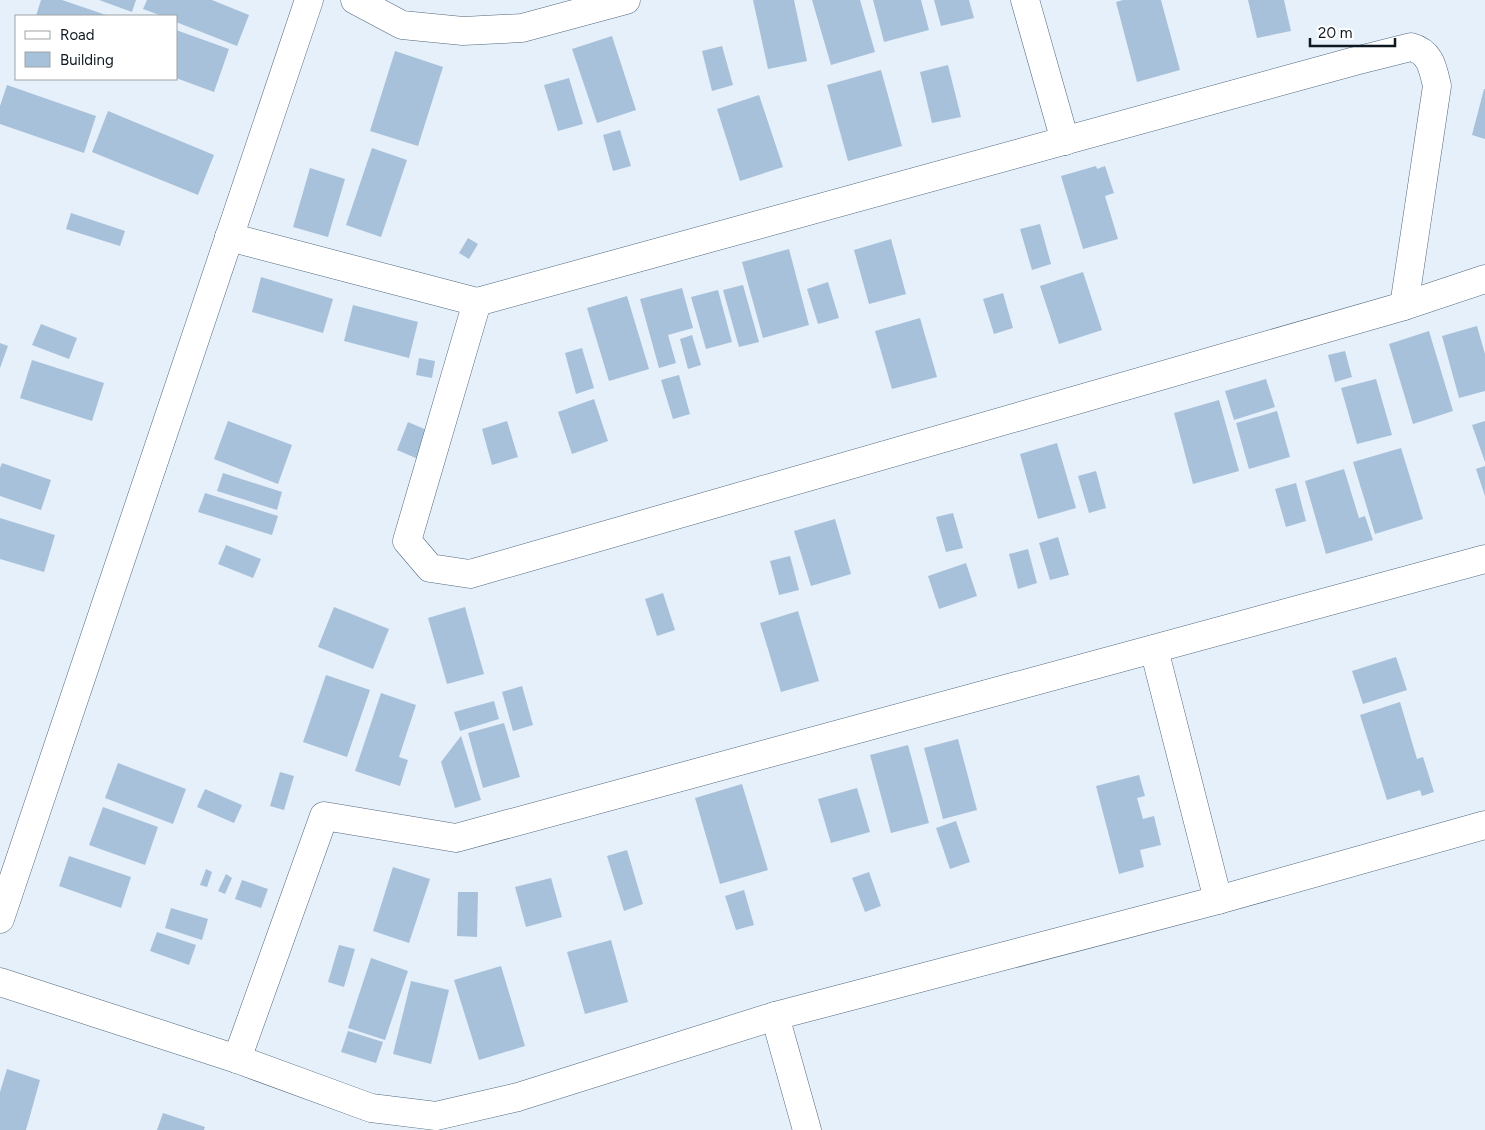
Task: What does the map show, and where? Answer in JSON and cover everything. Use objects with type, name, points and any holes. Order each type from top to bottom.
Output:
[{"type":"street","points":[[0,919],[309,0]]},
{"type":"street","points":[[355,0],[402,26],[463,31],[522,28],[626,0]]},
{"type":"street","points":[[1025,0],[1065,141]]},
{"type":"street","points":[[229,237],[477,302],[1411,47],[1419,49],[1432,64],[1437,86],[1404,306]]},
{"type":"street","points":[[477,302],[407,541],[430,568],[470,574],[1404,306],[1485,280]]},
{"type":"street","points":[[237,1059],[324,816],[456,838],[1485,559]]},
{"type":"street","points":[[1154,649],[1218,900]]},
{"type":"street","points":[[0,982],[237,1059],[371,1108],[436,1116],[518,1097],[775,1016],[1218,900],[1485,825]]},
{"type":"street","points":[[775,1016],[807,1130]]},
{"type":"building","points":[[41,0],[62,0],[106,15],[36,15]]},
{"type":"building","points":[[99,0],[136,0],[132,12]]},
{"type":"building","points":[[147,0],[212,0],[249,15],[237,46],[178,23],[178,15],[159,15],[143,9]]},
{"type":"building","points":[[753,0],[794,0],[807,61],[768,69]]},
{"type":"building","points":[[812,0],[860,0],[875,52],[831,65]]},
{"type":"building","points":[[873,0],[921,0],[929,30],[884,42]]},
{"type":"building","points":[[934,0],[969,0],[974,18],[941,26]]},
{"type":"building","points":[[1123,0],[1161,0],[1180,70],[1137,82],[1116,2]]},
{"type":"building","points":[[1248,0],[1284,0],[1291,31],[1257,38]]},
{"type":"building","points":[[178,31],[229,49],[214,92],[178,79]]},
{"type":"building","points":[[612,36],[636,110],[597,123],[572,49]]},
{"type":"building","points":[[722,46],[733,85],[712,91],[702,51]]},
{"type":"building","points":[[395,51],[443,67],[418,146],[370,131]]},
{"type":"building","points":[[948,65],[961,117],[932,123],[920,72]]},
{"type":"building","points":[[881,70],[902,146],[848,161],[827,85]]},
{"type":"building","points":[[569,78],[583,124],[558,131],[544,85]]},
{"type":"building","points":[[7,85],[96,116],[84,153],[0,124],[0,106]]},
{"type":"building","points":[[1485,89],[1485,139],[1472,135]]},
{"type":"building","points":[[759,95],[783,167],[740,181],[717,109]]},
{"type":"building","points":[[108,111],[214,155],[198,195],[92,152]]},
{"type":"building","points":[[620,130],[631,166],[613,171],[603,135]]},
{"type":"building","points":[[372,148],[407,160],[381,237],[346,225]]},
{"type":"building","points":[[1096,166],[1097,169],[1105,166],[1114,193],[1105,196],[1118,239],[1083,249],[1061,176]]},
{"type":"building","points":[[310,168],[345,179],[328,237],[293,227]]},
{"type":"building","points":[[71,213],[125,231],[120,246],[66,229]]},
{"type":"building","points":[[1040,224],[1051,264],[1032,270],[1020,229]]},
{"type":"building","points":[[468,238],[478,244],[469,259],[459,253]]},
{"type":"building","points":[[891,239],[906,294],[869,304],[854,250]]},
{"type":"building","points":[[789,249],[809,325],[763,338],[742,262]]},
{"type":"building","points":[[1083,272],[1102,330],[1059,344],[1040,286]]},
{"type":"building","points":[[261,277],[333,299],[323,333],[252,312]]},
{"type":"building","points":[[828,282],[839,318],[818,324],[807,289]]},
{"type":"building","points":[[743,285],[759,342],[739,347],[723,290]]},
{"type":"building","points":[[682,288],[693,328],[668,335],[676,363],[659,368],[640,299]]},
{"type":"building","points":[[718,290],[732,342],[706,349],[691,297]]},
{"type":"building","points":[[1003,293],[1013,328],[994,334],[983,299]]},
{"type":"building","points":[[627,296],[649,369],[609,381],[587,308]]},
{"type":"building","points":[[353,305],[418,322],[409,358],[344,341]]},
{"type":"building","points":[[920,318],[937,377],[892,389],[875,331]]},
{"type":"building","points":[[41,324],[77,338],[69,359],[32,345]]},
{"type":"building","points":[[1477,326],[1485,354],[1485,391],[1459,398],[1442,336]]},
{"type":"building","points":[[1429,331],[1453,411],[1413,424],[1389,344]]},
{"type":"building","points":[[692,335],[701,365],[688,369],[680,339]]},
{"type":"building","points":[[0,343],[8,346],[0,368]]},
{"type":"building","points":[[582,348],[594,388],[576,394],[565,353]]},
{"type":"building","points":[[1345,351],[1352,377],[1335,382],[1328,355]]},
{"type":"building","points":[[419,358],[435,361],[432,378],[416,375]]},
{"type":"building","points":[[32,360],[104,383],[92,421],[20,398]]},
{"type":"building","points":[[679,375],[690,414],[673,419],[661,380]]},
{"type":"building","points":[[1266,379],[1275,407],[1234,420],[1225,391]]},
{"type":"building","points":[[1376,379],[1392,435],[1357,444],[1341,388]]},
{"type":"building","points":[[594,399],[608,441],[572,454],[558,412]]},
{"type":"building","points":[[1219,400],[1239,471],[1193,484],[1174,413]]},
{"type":"building","points":[[1277,411],[1290,457],[1249,469],[1236,423]]},
{"type":"building","points":[[228,421],[292,445],[278,484],[214,459]]},
{"type":"building","points":[[507,421],[518,457],[492,465],[482,429]]},
{"type":"building","points":[[1485,421],[1485,462],[1472,425]]},
{"type":"building","points":[[408,422],[429,431],[418,459],[397,450]]},
{"type":"building","points":[[1057,443],[1076,508],[1038,519],[1020,454]]},
{"type":"building","points":[[1401,448],[1423,519],[1375,534],[1353,462]]},
{"type":"building","points":[[2,463],[51,480],[41,510],[0,496],[0,468]]},
{"type":"building","points":[[1485,466],[1485,496],[1476,469]]},
{"type":"building","points":[[1344,469],[1359,518],[1365,516],[1373,540],[1326,554],[1305,481]]},
{"type":"building","points":[[1096,471],[1106,508],[1089,513],[1078,476]]},
{"type":"building","points":[[223,473],[282,492],[277,510],[217,491]]},
{"type":"building","points":[[1296,483],[1306,521],[1286,527],[1275,489]]},
{"type":"building","points":[[205,493],[278,516],[272,535],[198,512]]},
{"type":"building","points":[[953,513],[963,548],[946,552],[936,517]]},
{"type":"building","points":[[0,518],[55,535],[44,572],[0,559]]},
{"type":"building","points":[[835,519],[851,574],[811,586],[794,531]]},
{"type":"building","points":[[1058,537],[1069,575],[1050,580],[1039,543]]},
{"type":"building","points":[[226,545],[261,559],[253,578],[218,564]]},
{"type":"building","points":[[1028,549],[1037,583],[1018,589],[1009,554]]},
{"type":"building","points":[[790,556],[799,590],[779,595],[770,561]]},
{"type":"building","points":[[966,563],[977,596],[939,609],[928,576]]},
{"type":"building","points":[[663,593],[675,630],[657,636],[645,599]]},
{"type":"building","points":[[334,607],[389,629],[373,669],[318,647]]},
{"type":"building","points":[[465,607],[484,674],[447,684],[428,618]]},
{"type":"building","points":[[798,611],[819,681],[781,692],[760,623]]},
{"type":"building","points":[[1396,657],[1407,690],[1363,704],[1352,671]]},
{"type":"building","points":[[326,675],[370,690],[347,757],[303,742]]},
{"type":"building","points":[[522,686],[533,725],[513,731],[502,692]]},
{"type":"building","points":[[381,693],[416,705],[399,757],[408,760],[400,786],[355,771]]},
{"type":"building","points":[[494,701],[499,719],[460,731],[454,712]]},
{"type":"building","points":[[1400,702],[1417,759],[1423,757],[1434,792],[1422,796],[1420,790],[1387,800],[1360,715]]},
{"type":"building","points":[[504,723],[520,777],[483,788],[468,733]]},
{"type":"building","points":[[461,736],[481,800],[455,808],[441,762]]},
{"type":"building","points":[[958,739],[977,810],[943,819],[924,748]]},
{"type":"building","points":[[908,745],[929,823],[891,833],[870,755]]},
{"type":"building","points":[[118,763],[186,789],[173,824],[105,798]]},
{"type":"building","points":[[280,772],[294,776],[284,810],[270,806]]},
{"type":"building","points":[[1139,775],[1145,796],[1137,798],[1143,819],[1154,816],[1161,845],[1140,850],[1144,867],[1119,874],[1096,786]]},
{"type":"building","points":[[742,784],[768,870],[720,884],[695,798]]},
{"type":"building","points":[[857,788],[870,832],[831,843],[818,799]]},
{"type":"building","points":[[205,789],[242,805],[234,823],[197,807]]},
{"type":"building","points":[[103,807],[158,827],[145,865],[89,845]]},
{"type":"building","points":[[956,821],[970,862],[950,869],[936,828]]},
{"type":"building","points":[[627,850],[643,904],[624,911],[607,856]]},
{"type":"building","points":[[69,856],[131,877],[121,908],[59,886]]},
{"type":"building","points":[[393,867],[430,879],[409,943],[373,931]]},
{"type":"building","points":[[206,869],[212,872],[207,887],[200,885]]},
{"type":"building","points":[[869,872],[881,906],[865,912],[852,878]]},
{"type":"building","points":[[226,874],[232,878],[225,894],[218,891]]},
{"type":"building","points":[[551,878],[562,917],[526,927],[515,887]]},
{"type":"building","points":[[242,880],[268,889],[261,908],[235,899]]},
{"type":"building","points":[[744,890],[754,925],[736,930],[725,896]]},
{"type":"building","points":[[458,892],[478,892],[477,937],[457,936]]},
{"type":"building","points":[[171,908],[208,919],[202,940],[165,928]]},
{"type":"building","points":[[157,932],[196,945],[189,965],[150,951]]},
{"type":"building","points":[[611,940],[628,1002],[585,1014],[567,952]]},
{"type":"building","points":[[339,945],[355,949],[344,987],[328,982]]},
{"type":"building","points":[[371,958],[408,971],[385,1040],[348,1028]]},
{"type":"building","points":[[501,966],[525,1046],[479,1060],[454,980]]},
{"type":"building","points":[[411,981],[449,990],[431,1064],[393,1054]]},
{"type":"building","points":[[348,1031],[383,1042],[376,1063],[341,1052]]},
{"type":"building","points":[[7,1069],[40,1080],[26,1130],[0,1130],[0,1092]]},
{"type":"building","points":[[163,1113],[205,1127],[204,1130],[157,1130]]}]
